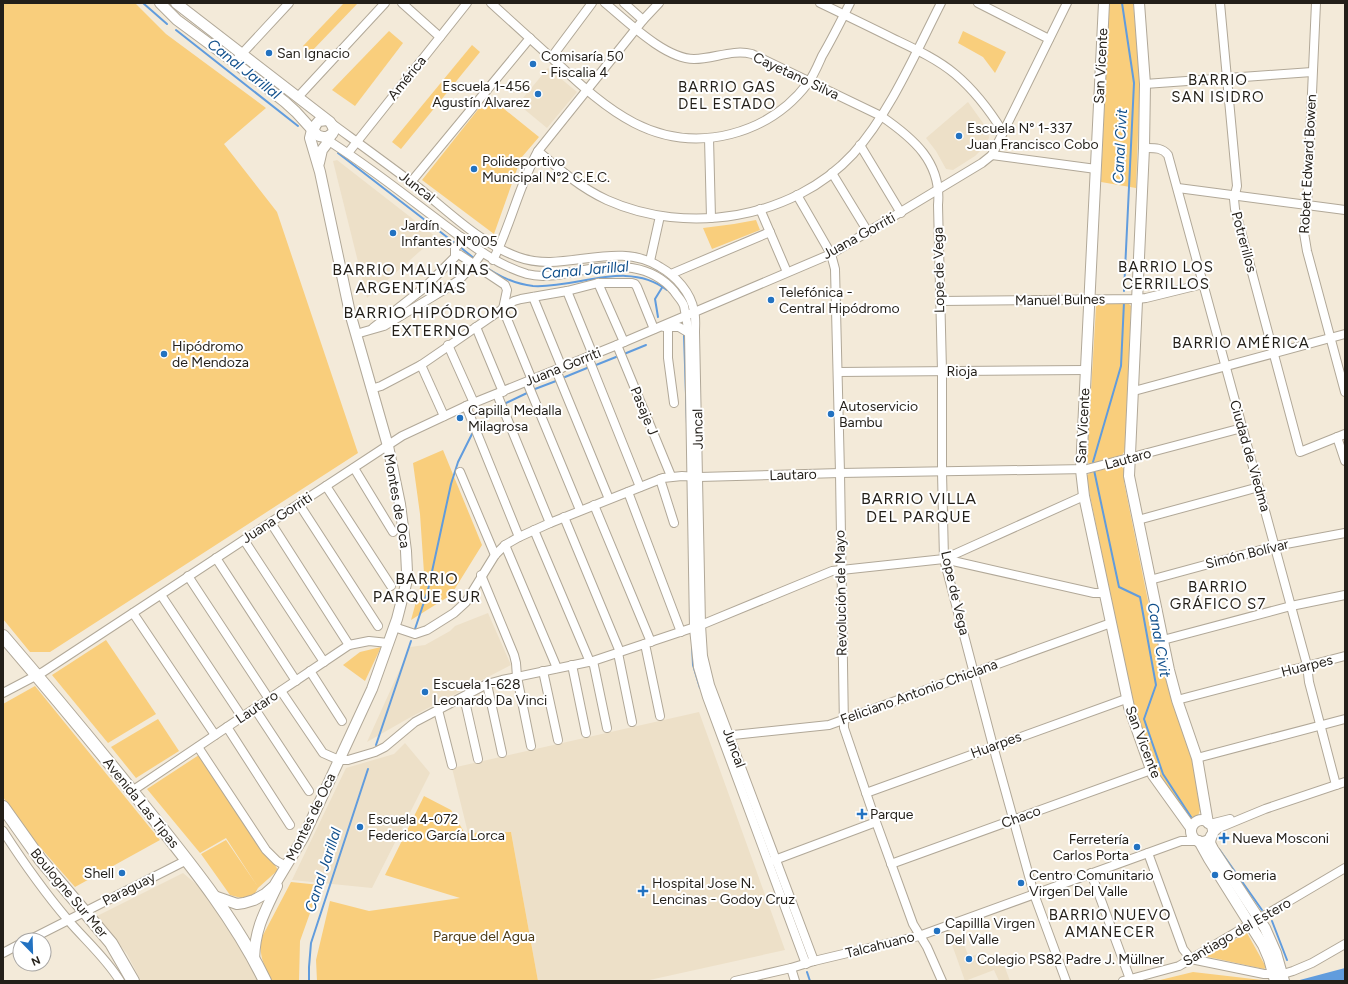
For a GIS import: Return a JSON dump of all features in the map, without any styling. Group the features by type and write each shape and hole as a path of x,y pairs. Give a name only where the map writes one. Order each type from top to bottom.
{"highway":[{"name":"Avenida Las Tipas","path":"3,636 132,791 187,860 214,896 254,959 265,981"},
{"name":"Boulogne Sur Mer","path":"3,807 40,859 110,943 133,981"}],"main road":[{"path":"160,3 177,20 234,62 321,134"},
{"path":"176,3 329,122 333,130 321,134"},
{"name":"San Vicente","path":"1104,3 1081,470 1084,496 1126,699 1151,770 1156,780 1191,829"},
{"path":"1139,3 1145,84 1144,148 1130,482 1177,700 1197,758 1209,823 1212,829 1210,843 1256,921 1266,952 1279,978"},
{"path":"321,134 319,121 329,122"},
{"name":"Montes de Oca","path":"214,896 237,904 254,900 265,894 274,886 303,838 372,689 404,597 408,572 401,511 388,446 350,313 318,167 310,138 321,134 324,145 318,167"},
{"path":"1209,823 1202,820 1198,821 1191,829 1192,836 1198,841 1209,859 1256,921"},
{"path":"1198,841 1206,841 1211,835"},
{"name":"Montes de Oca","path":"254,959 255,944 262,917 286,866"}],"street":[{"path":"234,62 289,3"},
{"path":"298,97 385,3"},
{"path":"402,3 440,37"},
{"name":"América","path":"348,153 467,3"},
{"path":"492,3 551,58 614,112 646,129 661,134 679,137 709,138 736,132 762,122 783,108 809,82 850,3"},
{"path":"551,58 592,3"},
{"name":"Cayetano Silva","path":"605,3 658,46 679,57 695,59 726,53 747,53 757,56 881,116 901,129 923,152 935,175 939,190"},
{"path":"624,3 643,20"},
{"path":"493,260 538,151 643,20 659,3"},
{"path":"820,3 917,50 955,74 985,105 1003,132"},
{"path":"978,3 1049,39"},
{"name":"Juana Gorriti","path":"3,693 37,676 402,436 444,416 620,344 831,254 982,163 992,155 1067,3"},
{"name":"Potrerillos","path":"1220,3 1237,186 1235,195 1235,209 1300,452 1341,435"},
{"name":"Robert Edward Bowen","path":"1316,3 1307,205 1304,233 1345,392"},
{"path":"538,151 577,183 598,195 625,206 660,216 711,218 736,215 760,209 797,195 816,184 832,173 860,145 881,116 903,78 939,4"},
{"path":"411,182 530,38"},
{"path":"1145,84 1312,72"},
{"name":"Juncal","path":"329,122 411,182 481,237 499,248 518,257 536,262 555,262 592,257 619,256 650,261 670,274 685,289 691,299 695,312 698,626 703,656 710,685 726,735 772,861 806,964"},
{"name":"Juncal","path":"321,134 493,260 516,270 542,276 587,269 616,267 631,268 646,271 659,277 669,286 683,305 689,333 696,477"},
{"path":"709,138 711,218"},
{"path":"860,145 901,213"},
{"name":"Ciudad de Viedma","path":"1144,148 1161,149 1166,151 1178,188 1307,665 1309,682 1336,785"},
{"path":"992,155 1096,169"},
{"path":"832,173 868,232"},
{"path":"1178,188 1345,210"},
{"name":"Lope de Vega","path":"939,190 938,205 944,559 1012,820 1034,894 1066,981"},
{"name":"Revolución de Mayo","path":"797,195 831,254 835,269 840,474 843,720 846,736 913,924 927,947 942,981"},
{"path":"760,209 787,272"},
{"path":"650,261 660,216"},
{"path":"670,274 770,232"},
{"path":"371,330 378,322 424,288 455,257 455,248 460,243 460,237"},
{"path":"356,334 384,326 447,288 459,280 482,253"},
{"path":"456,254 460,255 505,285 507,290 503,309 580,510"},
{"path":"372,389 381,386 421,365 514,301 598,283 635,284 656,328 678,327 689,333"},
{"name":"Pasaje J","path":"598,283 671,476"},
{"name":"Manuel Bulnes","path":"940,301 1137,299 1203,284"},
{"path":"567,290 590,356 640,487"},
{"path":"533,297 609,499"},
{"path":"476,327 550,523"},
{"path":"668,327 668,358 674,403"},
{"path":"1134,391 1345,334"},
{"path":"448,346 519,537"},
{"path":"421,365 444,416"},
{"name":"Rioja","path":"838,372 1086,370"},
{"name":"Lautaro","path":"394,627 415,634 427,630 454,613 466,602 481,575 495,555 505,545 519,537 580,510 671,476 696,477 1081,470 1242,428"},
{"path":"1341,435 1345,461"},
{"path":"354,468 393,532"},
{"path":"460,472 495,555"},
{"path":"660,479 674,523"},
{"path":"326,486 391,586"},
{"path":"1138,520 1259,487"},
{"path":"628,492 681,632"},
{"path":"281,691 323,753 339,760 348,760 375,752 415,722 487,684 592,661 648,643 698,626 832,571 944,559 1084,496"},
{"path":"299,504 378,626"},
{"path":"594,505 648,643 660,716"},
{"path":"564,517 619,652 632,722"},
{"path":"271,523 349,645"},
{"path":"534,530 592,661 607,728"},
{"name":"Simón Bolívar","path":"1150,580 1275,546 1345,533"},
{"path":"244,540 324,662"},
{"path":"505,545 556,668"},
{"path":"216,558 296,680"},
{"path":"944,559 1094,593 1104,593"},
{"path":"481,575 514,654 517,677 531,746"},
{"path":"188,576 269,699"},
{"path":"1163,640 1291,606 1345,594"},
{"path":"161,595 242,717"},
{"path":"133,613 215,735"},
{"name":"Feliciano Antonio Chiclana","path":"726,735 829,725 1111,623"},
{"name":"Lautaro","path":"132,791 349,645 369,641 388,643"},
{"name":"Huarpes","path":"1177,700 1345,656"},
{"path":"572,665 586,733"},
{"path":"310,671 342,722"},
{"path":"543,671 558,740"},
{"path":"487,684 502,753"},
{"path":"464,697 478,759"},
{"name":"Huarpes","path":"866,793 1126,699"},
{"path":"255,708 309,791"},
{"path":"438,710 452,764"},
{"path":"1197,758 1345,719"},
{"path":"227,727 290,824"},
{"path":"198,747 266,850 286,866"},
{"name":"Chaco","path":"891,864 1151,770"},
{"path":"1211,835 1219,828 1345,782"},
{"path":"1209,823 1265,810"},
{"path":"772,861 876,822"},
{"name":"Talcahuano","path":"1181,841 1191,829"},
{"name":"Boulogne Sur Mer","path":"3,831 18,855 68,920 104,958 120,981"},
{"name":"Talcahuano","path":"738,981 919,936 1181,841 1198,841"},
{"path":"1148,853 1184,949 1191,959 1279,978 1312,963 1345,944"},
{"name":"Paraguay","path":"45,932 187,860"},
{"name":"Juncal","path":"772,861 814,961"},
{"name":"Santiago del Estero","path":"1127,980 1175,968 1345,868"},
{"path":"1091,874 1127,980"},
{"path":"3,953 12,948"},
{"path":"791,968 795,981"}],"shaded area":[{"path":"548,68 577,92 547,128 518,104"},
{"name":"Escuela N° 1-337 Juan Francisco Cobo","path":"968,102 988,130 989,138 975,156 953,170 946,169 936,151 926,138"},
{"path":"337,160 436,237 367,298 333,161"},
{"name":"Escuela 1-628 Leonardo Da Vinci","path":"488,613 511,665 409,718 367,742 410,647 425,645 450,631 455,626"},
{"name":"Hospital Jose N. Lencinas - Godoy Cruz","path":"699,712 785,950 645,981 538,981 511,832 468,833 452,768"},
{"name":"Escuela 4-072 Federico García Lorca","path":"405,743 430,773 372,888 292,880 346,768 394,754"},
{"path":"183,873 202,889 250,963 258,981 141,981 127,954 97,916"},
{"name":"Colegio PS82 Padre J. Müllner","path":"960,935 969,957 978,954 982,963 1001,957 1010,981 999,981 994,970 965,981 950,939"}],"green space":[{"name":"Hipódromo de Mendoza","path":"3,3 135,3 166,34 266,108 224,144 277,212 358,453 50,652 30,652 3,619"},
{"path":"344,3 358,3 310,53 303,46"},
{"path":"1109,3 1133,3 1140,77 1136,188 1101,182"},
{"path":"389,31 403,43 355,106 332,90"},
{"path":"963,31 1006,52 995,73 983,57 958,43"},
{"path":"472,45 480,52 401,149 392,142"},
{"name":"Polideportivo Municipal N°2 C.E.C.","path":"493,100 539,137 521,158 494,234 422,180 480,107 485,110"},
{"path":"756,220 760,230 712,249 703,228 734,224"},
{"path":"1128,303 1131,306 1125,447 1122,455 1090,464 1088,463 1087,459 1096,307 1100,304"},
{"path":"443,450 482,545 451,595 411,620 424,573 420,514 413,463"},
{"path":"1120,465 1124,469 1124,482 1148,601 1169,690 1192,756 1200,810 1198,816 1193,818 1189,817 1157,773 1131,697 1086,476 1090,473"},
{"path":"106,640 156,714 108,743 52,675"},
{"path":"381,647 365,681 343,665 360,652"},
{"path":"35,686 160,840 75,887 32,838 3,797 3,704"},
{"path":"158,719 179,751 136,778 111,747"},
{"path":"202,753 278,870 258,888 254,895 241,898 230,895 201,854 226,840 258,887 226,838 200,853 147,789"},
{"name":"Parque del Agua","path":"424,796 451,810 467,837 468,833 511,832 538,981 317,981 316,960 330,901 369,911 460,898 385,875"},
{"path":"291,882 320,885 300,941 299,981 272,981 261,955 262,937"},
{"path":"1247,933 1266,967 1264,969 1204,956"},
{"path":"1193,972 1262,980 1262,981 1156,981"}],"water":[{"path":"1345,968 1345,981 1296,981"}],"waterway":[{"name":"Canal Jarillal","path":"143,3 167,24"},
{"name":"Canal Civit","path":"1122,3 1134,83 1124,291"},
{"name":"Canal Jarillal","path":"176,30 298,126"},
{"name":"Canal Jarillal","path":"338,153 456,244"},
{"path":"460,247 475,259"},
{"name":"Canal Jarillal","path":"480,263 505,278 526,285 550,286 619,276 635,277 652,281 667,290"},
{"name":"Canal Jarillal","path":"658,317 655,299 663,286"},
{"name":"Canal Civit","path":"1093,462 1121,366 1124,302"},
{"path":"684,335 687,424"},
{"path":"624,354 646,345"},
{"path":"596,365 616,357"},
{"path":"565,377 587,368"},
{"path":"535,389 556,381"},
{"path":"504,404 527,393"},
{"path":"478,426 497,409"},
{"path":"415,629 428,590 451,484 458,462 472,434"},
{"name":"Canal Civit","path":"1094,470 1119,587 1140,597 1156,685 1144,719 1163,774 1191,817"},
{"name":"Canal Jarillal","path":"376,745 411,641"},
{"path":"692,643 693,665 700,688"},
{"name":"Canal Jarillal","path":"309,981 311,943 368,769"},
{"name":"Canal Civit","path":"1219,849 1262,910"},
{"name":"Canal Civit","path":"1272,921 1287,960"},
{"path":"807,972 810,981"}],"place":[{"name":"San Ignacio","path":"269,53"},
{"name":"Comisaría 50 - Fiscalia 4","path":"533,64"},
{"name":"Escuela 1-456 Agustín Alvarez","path":"538,94"},
{"name":"Escuela N° 1-337 Juan Francisco Cobo","path":"959,136"},
{"name":"Polideportivo Municipal N°2 C.E.C.","path":"474,169"},
{"name":"Jardín Infantes N°005","path":"393,233"},
{"name":"Telefónica - Central Hipódromo","path":"771,300"},
{"name":"Hipódromo de Mendoza","path":"164,354"},
{"name":"Autoservicio Bambu","path":"831,414"},
{"name":"Capilla Medalla Milagrosa","path":"460,418"},
{"name":"Escuela 1-628 Leonardo Da Vinci","path":"425,692"},
{"name":"Parque","path":"862,814"},
{"name":"Escuela 4-072 Federico García Lorca","path":"360,827"},
{"name":"Nueva Mosconi","path":"1224,838"},
{"name":"Ferretería Carlos Porta","path":"1137,847"},
{"name":"Shell","path":"122,873"},
{"name":"Gomeria","path":"1215,875"},
{"name":"Centro Comunitario Virgen Del Valle","path":"1021,883"},
{"name":"Hospital Jose N. Lencinas - Godoy Cruz","path":"643,891"},
{"name":"Capillla Virgen Del Valle","path":"937,931"},
{"name":"Colegio PS82 Padre J. Müllner","path":"969,959"}],"district":[{"name":"BARRIO SAN ISIDRO","path":"1218,88"},
{"name":"BARRIO GAS DEL ESTADO","path":"727,96"},
{"name":"BARRIO LOS CERRILLOS","path":"1166,276"},
{"name":"BARRIO MALVINAS ARGENTINAS","path":"411,278"},
{"name":"BARRIO HIPÓDROMO EXTERNO","path":"431,321"},
{"name":"BARRIO AMÉRICA","path":"1241,343"},
{"name":"BARRIO VILLA DEL PARQUE","path":"919,507"},
{"name":"BARRIO PARQUE SUR","path":"427,587"},
{"name":"BARRIO GRÁFICO S7","path":"1218,596"},
{"name":"BARRIO NUEVO AMANECER","path":"1110,924"}]}
